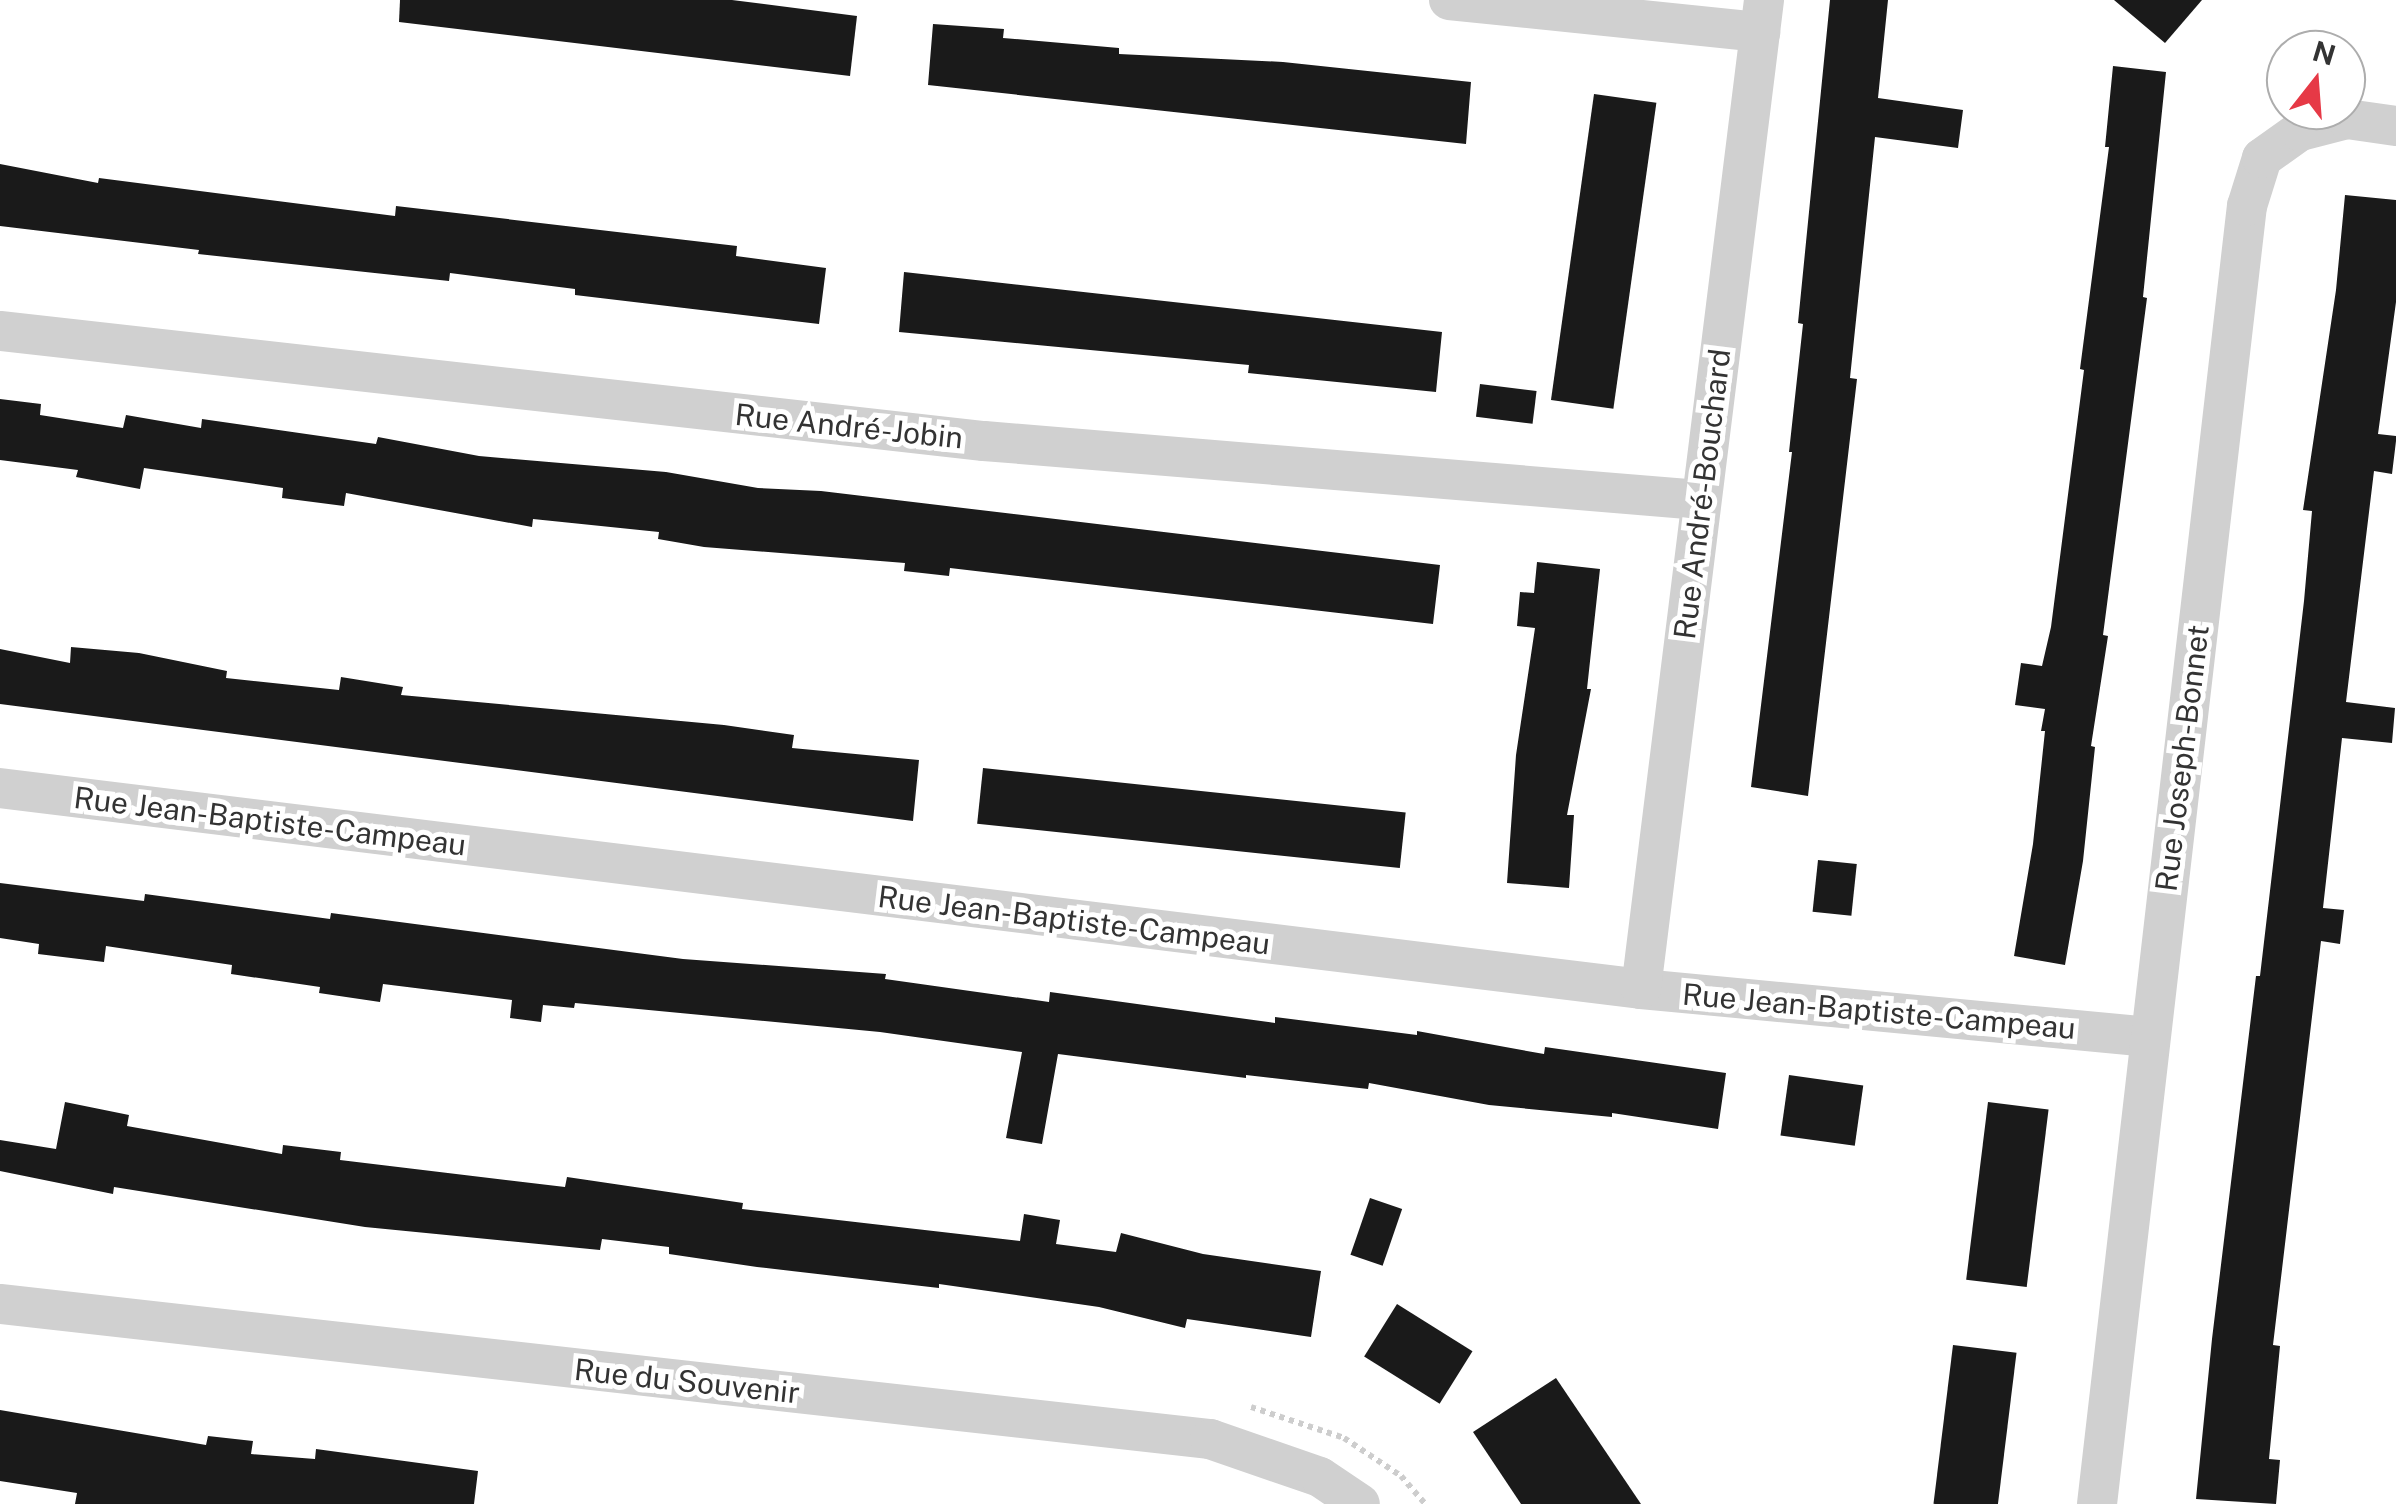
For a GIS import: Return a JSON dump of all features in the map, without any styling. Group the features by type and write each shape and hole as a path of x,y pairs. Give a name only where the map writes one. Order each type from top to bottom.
{"street":[{"path":"1449,0 1762,16"},
{"name":"Rue André-Bouchard","path":"1642,989 1762,16"},
{"name":"Rue Joseph-Bonnet","path":"2097,1504 2247,206 2262,158 2300,131 2347,119 2396,126"},
{"name":"Rue André-Jobin","path":"0,331 984,440 1700,500"},
{"name":"Rue Jean-Baptiste-Campeau","path":"0,788 1642,989 2150,1037"},
{"name":"Rue du Souvenir","path":"0,1304 1210,1439 1320,1477 1360,1504"}],"building":[{"path":"400,0 732,0 857,16 850,76 399,22"},
{"path":"1830,0 1888,0 1878,98 1963,110 1958,148 1875,137 1850,378 1857,379 1808,796 1751,787 1792,452 1803,324 1798,323"},
{"path":"2114,0 2202,0 2165,43"},
{"path":"933,24 1004,29 1003,38 1119,48 1119,54 1283,62 1471,82 1466,144 928,85"},
{"path":"2113,66 2166,72 2143,297 2147,298 2103,635 2108,636 2091,746 2095,747 2083,861 2065,965 2014,956 2033,844 2045,731 2041,731 2045,709 2015,705 2021,663 2042,666 2051,627 2109,147 2105,147"},
{"path":"1594,94 1656,103 1613,409 1551,400"},
{"path":"0,164 98,183 99,178 395,216 396,206 737,246 736,256 826,268 819,324 575,295 575,289 450,273 449,281 198,254 199,250 0,226"},
{"path":"2345,195 2396,200 2396,302 2378,434 2396,436 2396,441 2392,474 2374,471 2346,702 2395,708 2392,743 2342,738 2323,908 2344,910 2340,944 2321,941 2273,1345 2280,1346 2269,1459 2280,1460 2276,1504 2196,1499 2212,1339 2304,601 2312,511 2303,510 2336,290"},
{"path":"904,272 1442,332 1436,392 1248,373 1249,365 899,332"},
{"path":"1480,384 1537,391 1533,424 1476,417"},
{"path":"0,399 41,404 40,415 123,428 126,415 201,428 202,419 376,444 378,437 479,456 666,472 758,488 821,491 1440,565 1433,624 950,568 949,576 904,571 905,563 704,547 658,539 659,532 533,519 532,527 346,493 344,506 282,498 283,488 144,468 140,489 76,477 78,470 0,460"},
{"path":"1537,562 1600,569 1587,689 1591,689 1567,815 1574,815 1569,888 1507,883 1516,755 1535,628 1517,626 1520,592 1534,593"},
{"path":"71,647 139,653 227,671 226,678 339,690 341,677 403,687 401,695 724,725 794,735 792,748 919,760 913,821 0,704 0,649 70,663"},
{"path":"983,768 1406,812 1400,868 977,824"},
{"path":"1818,860 1857,864 1851,916 1813,912"},
{"path":"0,883 144,901 145,894 330,919 331,913 683,959 886,974 885,979 1049,1002 1050,992 1275,1023 1275,1017 1417,1035 1417,1031 1544,1054 1545,1047 1726,1073 1718,1129 1612,1113 1612,1117 1489,1105 1369,1083 1368,1089 1246,1078 1058,1054 1042,1144 1006,1138 1022,1052 880,1032 575,1003 574,1008 543,1005 541,1022 510,1018 512,1000 383,984 380,1002 319,993 320,987 231,974 232,965 106,946 104,962 38,954 39,944 0,938"},
{"path":"1789,1075 1863,1085 1855,1146 1781,1135"},
{"path":"65,1102 129,1115 127,1126 282,1154 283,1145 341,1152 340,1160 565,1187 567,1177 743,1203 742,1209 1020,1241 1024,1214 1060,1220 1056,1244 1116,1252 1121,1233 1203,1254 1321,1271 1311,1337 1187,1319 1185,1328 1099,1307 939,1284 939,1288 757,1267 669,1254 669,1247 602,1239 600,1250 365,1227 114,1187 113,1194 0,1171 0,1140 56,1149"},
{"path":"1988,1102 2049,1109 2027,1287 1966,1280"},
{"path":"1370,1198 1402,1209 1383,1266 1350,1255"},
{"path":"1397,1304 1472,1351 1440,1404 1364,1357"},
{"path":"1953,1345 2017,1353 1998,1504 1934,1504"},
{"path":"1556,1378 1641,1504 1521,1504 1473,1432"},
{"path":"0,1410 206,1445 208,1436 253,1441 251,1454 315,1459 316,1449 478,1471 474,1504 75,1504 77,1493 0,1481"}]}
